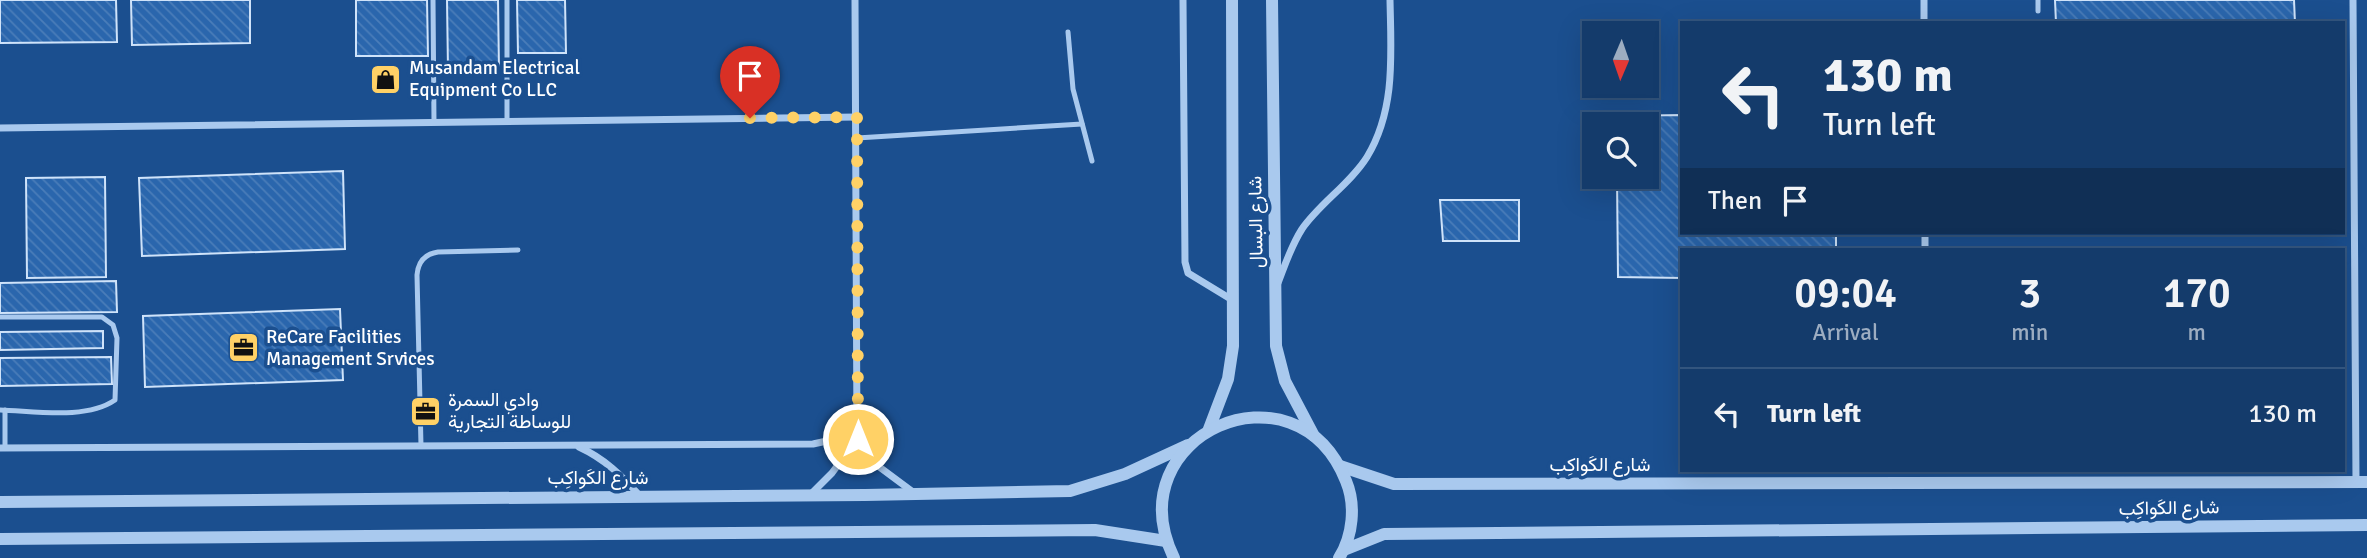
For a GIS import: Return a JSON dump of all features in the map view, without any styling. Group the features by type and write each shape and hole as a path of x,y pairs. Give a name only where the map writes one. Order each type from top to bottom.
{"street":[{"path":"855,0 858,439 874,463 917,494"},
{"path":"1183,0 1185,262 1188,273 1234,301"},
{"name":"شارع البسال","path":"1209,429 1228,379 1233,346 1232,0"},
{"name":"شارع البسال","path":"1272,0 1276,346 1285,382 1314,436"},
{"path":"1276,290 1291,250 1303,228 1366,158 1382,124 1391,80 1390,0"},
{"path":"1924,0 1924,21"},
{"path":"2353,0 2356,421 2361,482"},
{"path":"0,128 857,117"},
{"path":"1174,558 1166,541 1161,515 1164,490 1173,466 1188,445 1209,429 1230,420 1251,416 1284,421 1314,436 1329,450 1340,466 1349,486 1352,508 1350,529 1341,554"},
{"path":"2356,421 2367,420"},
{"path":"2,448 813,444 836,439 858,426"},
{"path":"809,496 832,473 858,439"},
{"path":"573,445 595,454 613,467 640,496"},
{"name":"شارع الكَواكِب","path":"0,502 809,496 1070,491 1125,474 1188,445"},
{"name":"شارع الكَواكِب","path":"1340,466 1394,485 1927,477 2361,482"},
{"name":"شارع الكَواكِب","path":"1341,554 1384,534 2367,525"},
{"path":"0,539 1095,530 1166,541"}],"lane":[{"path":"433,0 434,122"},
{"path":"507,0 507,121"},
{"path":"2038,0 2038,11"},
{"path":"1068,32 1071,78 1092,161"},
{"path":"857,138 1082,124"},
{"path":"421,446 417,275 420,262 431,253 438,252 518,250"},
{"path":"0,317 102,317 113,325 117,338 115,400 103,408 82,412 3,410 2,448"}],"building":[{"path":"0,0 116,0 117,42 0,43"},
{"path":"131,0 250,0 250,43 132,45"},
{"path":"356,0 427,0 428,56 356,56"},
{"path":"447,0 498,0 499,70 448,70"},
{"path":"517,0 565,0 566,53 518,53"},
{"path":"2055,0 2294,0 2295,21 2056,21"},
{"path":"1659,115 1680,115 1680,235 1836,235 1836,248 1680,248 1680,278 1618,277 1617,189 1659,189"},
{"path":"343,171 345,249 142,256 139,178"},
{"path":"105,177 106,277 27,278 26,178"},
{"path":"1440,200 1519,200 1519,241 1443,241"},
{"path":"116,281 117,312 0,313 0,283"},
{"name":"ReCare Facilities Management Srvices","path":"340,309 343,380 145,387 143,316"},
{"path":"103,331 103,348 0,350 0,332"},
{"path":"111,357 112,384 0,386 0,358"}],"place":[{"name":"Musandam Electrical Equipment Co LLC","path":"386,79"},
{"name":"ReCare Facilities Management Srvices","path":"243,348"},
{"name":"وادي السمرة للوساطة التجارية","path":"425,411"}],"route":[{"path":"750,118 857,117 858,439"}]}
